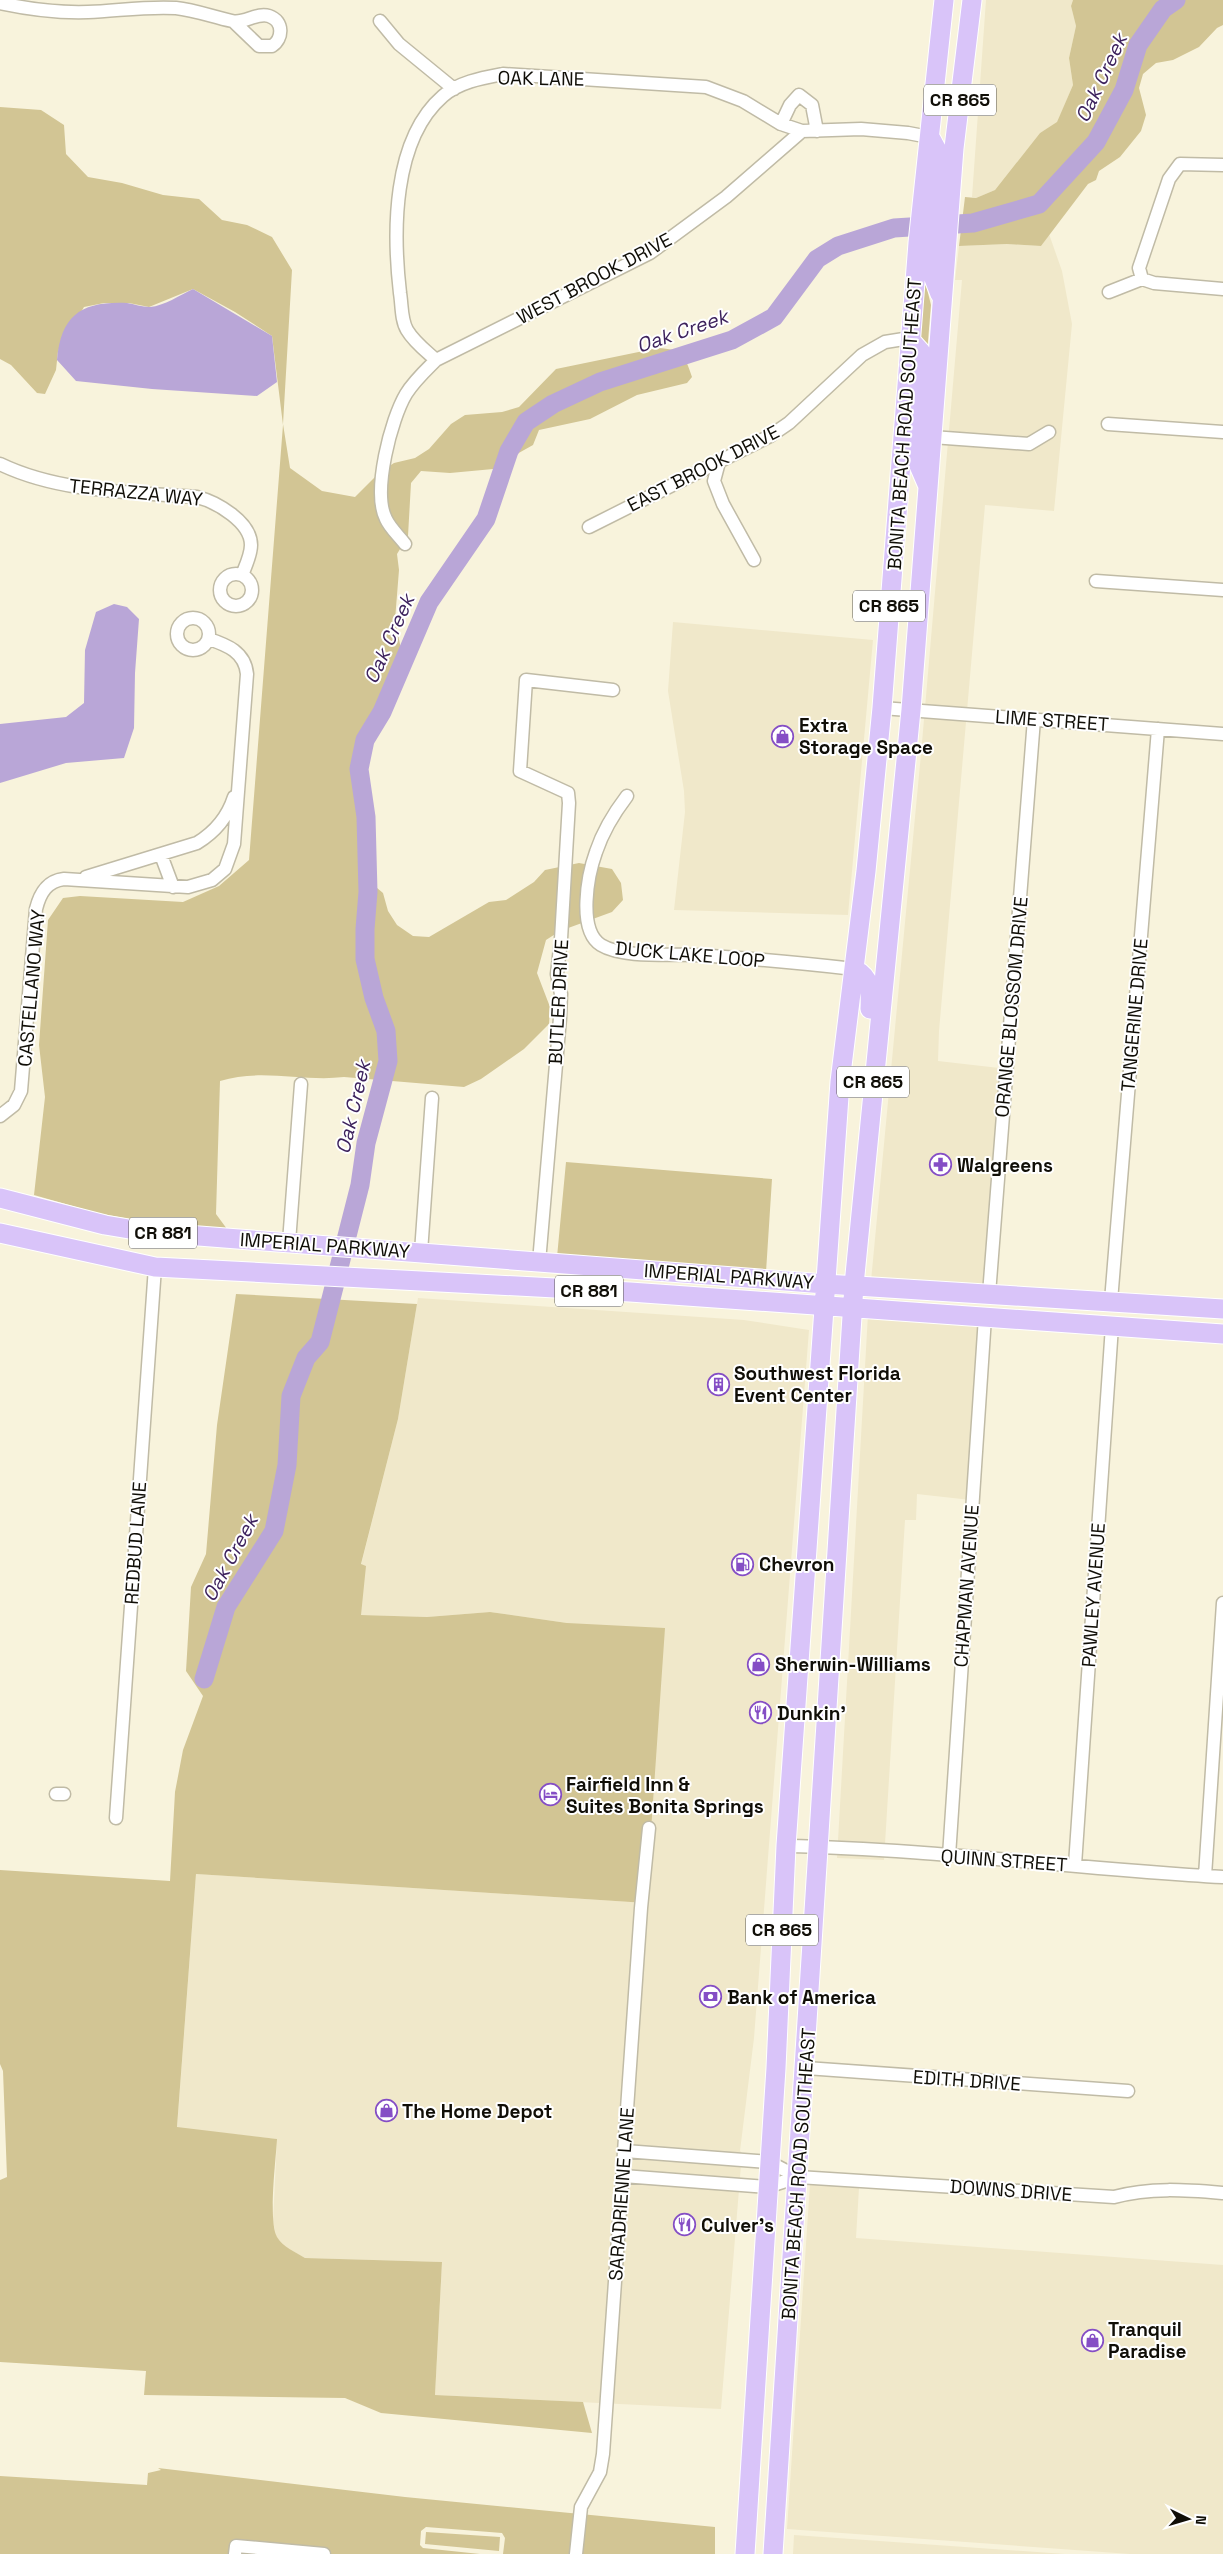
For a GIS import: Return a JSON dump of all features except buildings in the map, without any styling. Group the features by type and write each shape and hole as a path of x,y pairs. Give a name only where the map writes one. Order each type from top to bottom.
{"main road":[{"name":"CR 865","path":"929,136 944,0"},
{"name":"BONITA BEACH ROAD SOUTHEAST","path":"745,2554 776,2068 786,1846 840,1082 866,871 882,708 910,338 932,244 937,198 972,0"},
{"path":"929,136 939,154 937,198"},
{"name":"BONITA BEACH ROAD SOUTHEAST","path":"773,2554 806,2068 854,1285 911,710 943,301 932,244 937,198"},
{"path":"910,338 921,352 914,454 928,487"},
{"path":"854,969 863,973 869,982 871,994 864,1078 871,1105"},
{"name":"IMPERIAL PARKWAY","path":"0,1198 105,1225 147,1232 825,1284 1223,1309"},
{"name":"IMPERIAL PARKWAY","path":"0,1233 154,1267 824,1306 1223,1334"},
{"path":"421,1252 427,1282"},
{"path":"494,1286 529,1277 536,1272 539,1262"}],"street":[{"path":"0,3 48,10 88,12 131,8 175,8 234,22"},
{"path":"380,21 400,44 454,89"},
{"name":"OAK LANE","path":"436,360 412,338 406,329 396,266 396,244 402,179 412,139 433,106 454,89 474,80 503,74 693,85 728,95 780,124 802,131"},
{"path":"780,124 790,105 799,95 812,105 817,131"},
{"path":"802,131 861,129 929,136"},
{"name":"WEST BROOK DRIVE","path":"405,544 386,519 382,492 383,462 398,411 416,379 436,360 650,253 726,197 802,131"},
{"path":"1142,279 1139,268 1169,179 1174,171 1180,164 1223,165"},
{"path":"1109,292 1142,279 1154,284 1223,289"},
{"name":"EAST BROOK DRIVE","path":"589,528 765,439 789,423 862,355 885,342 910,338"},
{"path":"1108,424 1223,432"},
{"path":"932,437 1029,444 1049,432"},
{"path":"719,462 714,481 723,504 754,560"},
{"name":"TERRAZZA WAY","path":"0,464 58,483 90,488 197,497 213,501 242,525 251,542 250,553 242,575"},
{"path":"1096,581 1223,590"},
{"name":"CASTELLANO WAY","path":"0,1116 14,1105 22,1083 38,901 41,894 51,883 58,880 78,879 173,887 206,883 225,869 234,844 246,666 234,650 209,639"},
{"name":"BUTLER DRIVE","path":"539,1262 560,1018 561,994 556,974 561,939 568,793 520,771 526,680 613,690"},
{"name":"LIME STREET","path":"882,708 1223,734"},
{"name":"ORANGE BLOSSOM DRIVE","path":"988,1294 1034,719"},
{"name":"TANGERINE DRIVE","path":"1111,1301 1158,728"},
{"name":"CASTELLANO WAY","path":"78,879 189,847 210,834 228,811 238,784"},
{"name":"DUCK LAKE LOOP","path":"627,796 614,813 604,832 589,874 586,914 596,941 603,946 632,953 756,960 854,969"},
{"path":"161,855 173,887"},
{"path":"289,1242 301,1084"},
{"path":"421,1252 432,1098"},
{"name":"REDBUD LANE","path":"116,1818 154,1267"},
{"name":"CHAPMAN AVENUE","path":"949,1856 985,1317"},
{"name":"PAWLEY AVENUE","path":"1076,1865 1112,1326"},
{"path":"1205,1876 1223,1604"},
{"name":"SARADRIENNE LANE","path":"576,2554 582,2507 600,2472 603,2454 641,1908 649,1828"},
{"name":"QUINN STREET","path":"786,1846 1076,1865 1223,1877"},
{"name":"EDITH DRIVE","path":"806,2068 1128,2091"},
{"path":"625,2151 769,2162 798,2178"},
{"path":"623,2176 767,2187 798,2178"},
{"name":"DOWNS DRIVE","path":"798,2178 1114,2197 1133,2192 1181,2189 1223,2193"},
{"path":"236,2554 236,2546 324,2554"}],"shaded area":[{"path":"986,0 1073,0 1071,6 1076,26 1069,58 1073,85 1057,123 1040,133 995,190 976,198 972,197"},
{"path":"1073,0 1223,0 1223,25 1217,28 1199,47 1173,60 1156,63 1143,74 1139,88 1146,115 1141,131 1120,157 1099,171 1096,180 1088,184 1041,246 1007,244 959,246 965,197 976,198 995,190 1040,133 1057,122 1073,85 1069,58 1076,26 1071,6"},
{"path":"0,107 41,110 64,125 66,154 88,177 122,183 163,195 199,199 222,220 247,225 272,237 292,270 283,424 290,468 322,491 355,497 380,472 394,463 415,458 429,449 451,424 465,415 502,412 519,407 556,369 658,348 672,350 681,355 687,363 692,377 687,383 637,395 590,419 539,430 533,445 508,459 504,468 450,473 421,471 411,483 408,536 397,554 399,570 395,620 402,654 401,671 396,687 368,748 364,792 365,865 370,882 383,893 388,911 397,925 413,936 429,937 489,902 506,900 534,882 545,870 579,863 612,869 621,883 623,900 612,912 560,931 546,940 537,973 550,1007 549,1024 524,1049 481,1079 464,1087 344,1077 313,1078 266,1075 235,1077 220,1081 216,1214 227,1229 168,1226 97,1213 34,1195 45,1097 39,1045 48,920 63,898 80,896 183,902 219,886 249,860 283,425 272,336 235,312 193,289 149,307 129,303 104,303 84,307 58,351 56,370 45,394 37,393 11,365 0,359"},
{"path":"1049,234 1062,271 1072,324 1054,511 985,505 939,1031 938,1061 1008,1069 989,1289 871,1281 921,754 962,280 955,280 959,246 1007,244 1041,246"},
{"path":"923,284 926,285 931,305 927,353 919,340"},
{"path":"193,289 272,336 277,382 257,396 152,389 76,381 57,360 63,331 69,321 87,308 112,303 127,303 150,307 166,302"},
{"path":"114,604 127,607 139,619 135,673 134,728 124,758 66,763 0,783 0,724 66,717 84,703 85,650 96,612"},
{"path":"673,622 873,640 848,915 674,910 685,812 684,791 668,691"},
{"path":"566,1162 772,1179 766,1272 557,1257"},
{"path":"236,1294 417,1304 398,1419 361,1564 366,1566 361,1615 427,1617 490,1612 567,1623 665,1628 646,1903 196,1874 177,2127 277,2139 273,2204 274,2229 282,2244 305,2258 442,2262 435,2395 583,2402 592,2433 381,2413 345,2398 144,2395 146,2371 0,2362 0,2180 7,2177 3,2071 0,2064 0,1870 170,1881 175,1792 183,1750 203,1696 186,1671 191,1587 206,1554 217,1425"},
{"path":"418,1298 744,1320 809,1330 754,2038 740,2151 742,2153 721,2409 435,2395 442,2262 305,2258 285,2247 276,2236 273,2221 277,2139 177,2128 196,1874 646,1903 567,1623 490,1612 427,1617 361,1615 361,1565 398,1419"},
{"path":"868,1314 987,1322 971,1500 917,1494 916,1520 905,1520 884,1860 837,1858"},
{"path":"810,2184 859,2188 856,2238 1223,2265 1223,2554 1130,2554 787,2529"},
{"path":"158,2468 405,2497 715,2527 715,2554 503,2554 505,2538 502,2533 426,2527 421,2531 420,2545 423,2548 480,2554 0,2554 0,2476 147,2485 148,2473 161,2470"},
{"path":"426,2532 500,2537 499,2551 425,2544"},
{"path":"794,2535 1065,2554 793,2554"}],"waterway":[{"name":"Oak Creek","path":"204,1679 226,1607 274,1531 287,1465 291,1396 306,1358 320,1342 360,1185 366,1143 388,1061 386,1031 374,998 365,959 368,892 366,817 359,769 365,740 382,712 429,602 486,519 509,451 526,422 553,404 600,382 732,340 774,317 817,259 838,246 894,228 973,223 1039,204 1096,142 1124,90 1138,45 1163,9 1176,0"}],"place":[{"name":"Extra Storage Space","path":"783,736"},
{"name":"Walgreens","path":"941,1165"},
{"name":"Southwest Florida Event Center","path":"718,1384"},
{"name":"Chevron","path":"743,1564"},
{"name":"Sherwin-Williams","path":"759,1664"},
{"name":"Dunkin'","path":"761,1713"},
{"name":"Fairfield Inn & Suites Bonita Springs","path":"550,1795"},
{"name":"Bank of America","path":"711,1997"},
{"name":"The Home Depot","path":"386,2111"},
{"name":"Culver's","path":"685,2225"},
{"name":"Tranquil Paradise","path":"1092,2340"}]}
